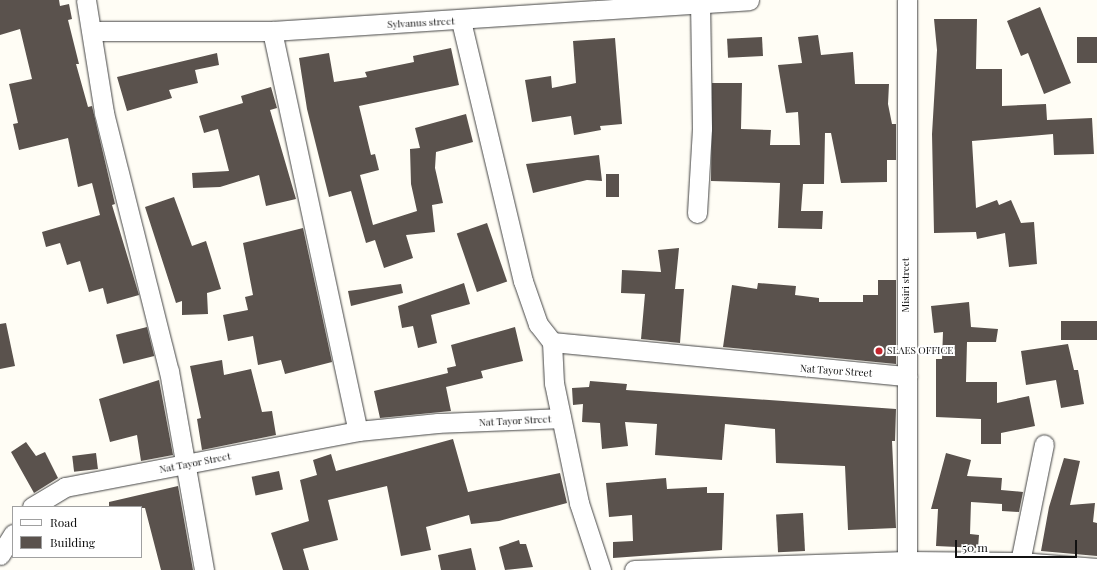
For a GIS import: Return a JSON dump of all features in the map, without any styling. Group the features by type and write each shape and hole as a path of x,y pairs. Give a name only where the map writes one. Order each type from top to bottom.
{"street":[{"path":"86,0 93,31 104,113 156,314 188,464 204,570"},
{"name":"Sylvanus street","path":"93,31 272,31 461,21 700,2 749,0"},
{"name":"Misiri street","path":"907,0 907,565"},
{"path":"697,213 702,128 700,2"},
{"path":"461,21 523,281 538,324 552,342"},
{"path":"272,31 358,431"},
{"name":"Nat Tayor Street","path":"34,506 65,487 358,431 438,423 561,418 554,384 552,342 906,376"},
{"path":"561,418 579,504 601,570"},
{"path":"1020,562 1044,444"},
{"path":"0,555 12,536"},
{"path":"634,570 1020,562 1097,568"}],"building":[{"path":"0,0 59,0 60,6 69,4 72,19 68,20 79,64 76,64 88,107 92,106 115,204 112,205 139,295 107,304 103,288 89,292 80,261 67,265 60,243 46,247 42,232 100,215 92,183 78,187 68,138 19,150 13,124 18,123 9,84 32,79 20,29 0,35"},
{"path":"1040,7 1071,83 1044,94 1028,53 1021,56 1007,21"},
{"path":"934,19 977,19 976,69 1002,69 1002,106 1046,104 1047,120 1092,118 1094,154 1054,155 1053,134 972,141 976,208 997,200 999,205 1011,200 1021,223 1034,222 1037,264 1009,267 1005,233 977,239 976,232 934,233 932,134 937,50"},
{"path":"818,35 821,55 853,52 855,84 889,84 888,104 892,124 896,124 896,160 887,160 887,182 841,183 831,133 825,133 824,184 803,184 801,211 823,211 822,229 778,228 780,183 711,181 712,83 742,83 741,129 771,130 770,145 800,145 798,112 786,113 778,65 802,63 798,37"},
{"path":"762,37 763,56 728,58 727,39"},
{"path":"1077,37 1097,37 1097,63 1077,63"},
{"path":"615,38 622,124 600,126 601,130 574,135 571,116 532,122 525,80 551,76 552,88 576,83 573,41"},
{"path":"451,48 459,85 359,106 371,155 375,154 379,170 360,175 373,225 417,211 411,184 410,149 420,148 415,128 466,114 473,142 436,152 435,168 443,203 432,205 435,232 406,235 413,258 384,268 375,240 366,243 351,191 329,197 307,109 299,58 329,53 334,82 367,77 365,72 414,62 413,56"},
{"path":"217,53 219,65 195,70 198,83 169,90 172,98 127,111 117,77"},
{"path":"271,87 277,108 270,110 296,199 266,206 259,175 220,187 193,188 192,173 229,171 218,129 204,133 199,116 243,103 241,96"},
{"path":"599,155 602,181 587,180 533,193 526,164"},
{"path":"606,174 619,174 619,197 606,197"},
{"path":"174,197 192,246 206,241 221,289 207,293 208,314 182,315 182,301 176,303 145,207"},
{"path":"487,223 507,282 477,292 457,233"},
{"path":"303,228 332,362 285,374 281,360 258,365 253,336 228,341 223,315 248,310 245,297 253,295 243,243"},
{"path":"679,248 675,289 684,289 680,343 641,339 645,294 621,293 622,270 661,272 658,250"},
{"path":"878,280 896,280 896,364 723,347 732,285 757,289 758,283 796,286 795,295 819,298 819,302 863,302 863,295 878,295"},
{"path":"464,283 470,304 431,315 437,343 418,348 413,326 402,328 398,306"},
{"path":"401,284 403,293 351,306 348,291"},
{"path":"969,302 971,327 998,329 996,342 967,342 966,382 997,382 997,403 1029,396 1035,426 1001,433 1001,444 981,444 981,419 936,417 936,359 942,359 943,332 934,333 931,306"},
{"path":"1061,321 1097,321 1097,340 1061,340"},
{"path":"6,323 15,366 0,369 0,324"},
{"path":"147,327 154,356 123,364 116,335"},
{"path":"515,327 523,361 481,371 483,378 446,387 451,411 380,418 374,391 448,373 447,368 456,366 451,345"},
{"path":"1068,344 1074,370 1078,370 1084,404 1061,408 1056,380 1026,385 1021,351"},
{"path":"222,360 224,375 251,369 262,412 272,411 276,435 202,450 197,419 201,418 190,366"},
{"path":"159,380 173,455 141,461 137,435 110,442 99,399"},
{"path":"590,381 627,384 626,390 896,409 895,441 892,441 896,528 848,530 845,466 776,463 775,429 725,424 722,460 655,455 657,424 625,422 628,446 602,449 600,423 582,422 583,404 573,405 572,388 589,387"},
{"path":"453,439 468,492 560,473 567,503 499,521 471,524 469,515 426,527 431,550 401,556 387,486 328,500 338,540 303,549 309,570 283,570 271,533 309,521 300,480 317,475 313,460 331,454 336,471"},
{"path":"26,442 36,456 45,452 58,478 34,493 11,452"},
{"path":"96,453 98,469 74,472 72,456"},
{"path":"946,453 971,460 967,476 1002,478 1001,490 1023,492 1019,512 1002,511 1002,504 971,502 970,534 979,535 978,548 936,546 938,509 931,509"},
{"path":"1064,458 1080,461 1070,505 1095,503 1093,522 1097,523 1097,556 1041,551 1049,507"},
{"path":"279,471 283,490 256,495 252,477"},
{"path":"666,478 667,489 707,487 707,493 724,493 722,550 613,558 613,542 633,541 632,515 609,517 606,483"},
{"path":"178,486 193,570 161,570 145,508 142,508 142,506 109,506 109,502"},
{"path":"803,513 805,551 778,552 776,514"},
{"path":"519,540 520,544 526,544 533,567 505,570 499,547"},
{"path":"471,548 476,570 441,570 438,555"}],"place":[{"name":"SLAES OFFICE","path":"879,351"}]}
